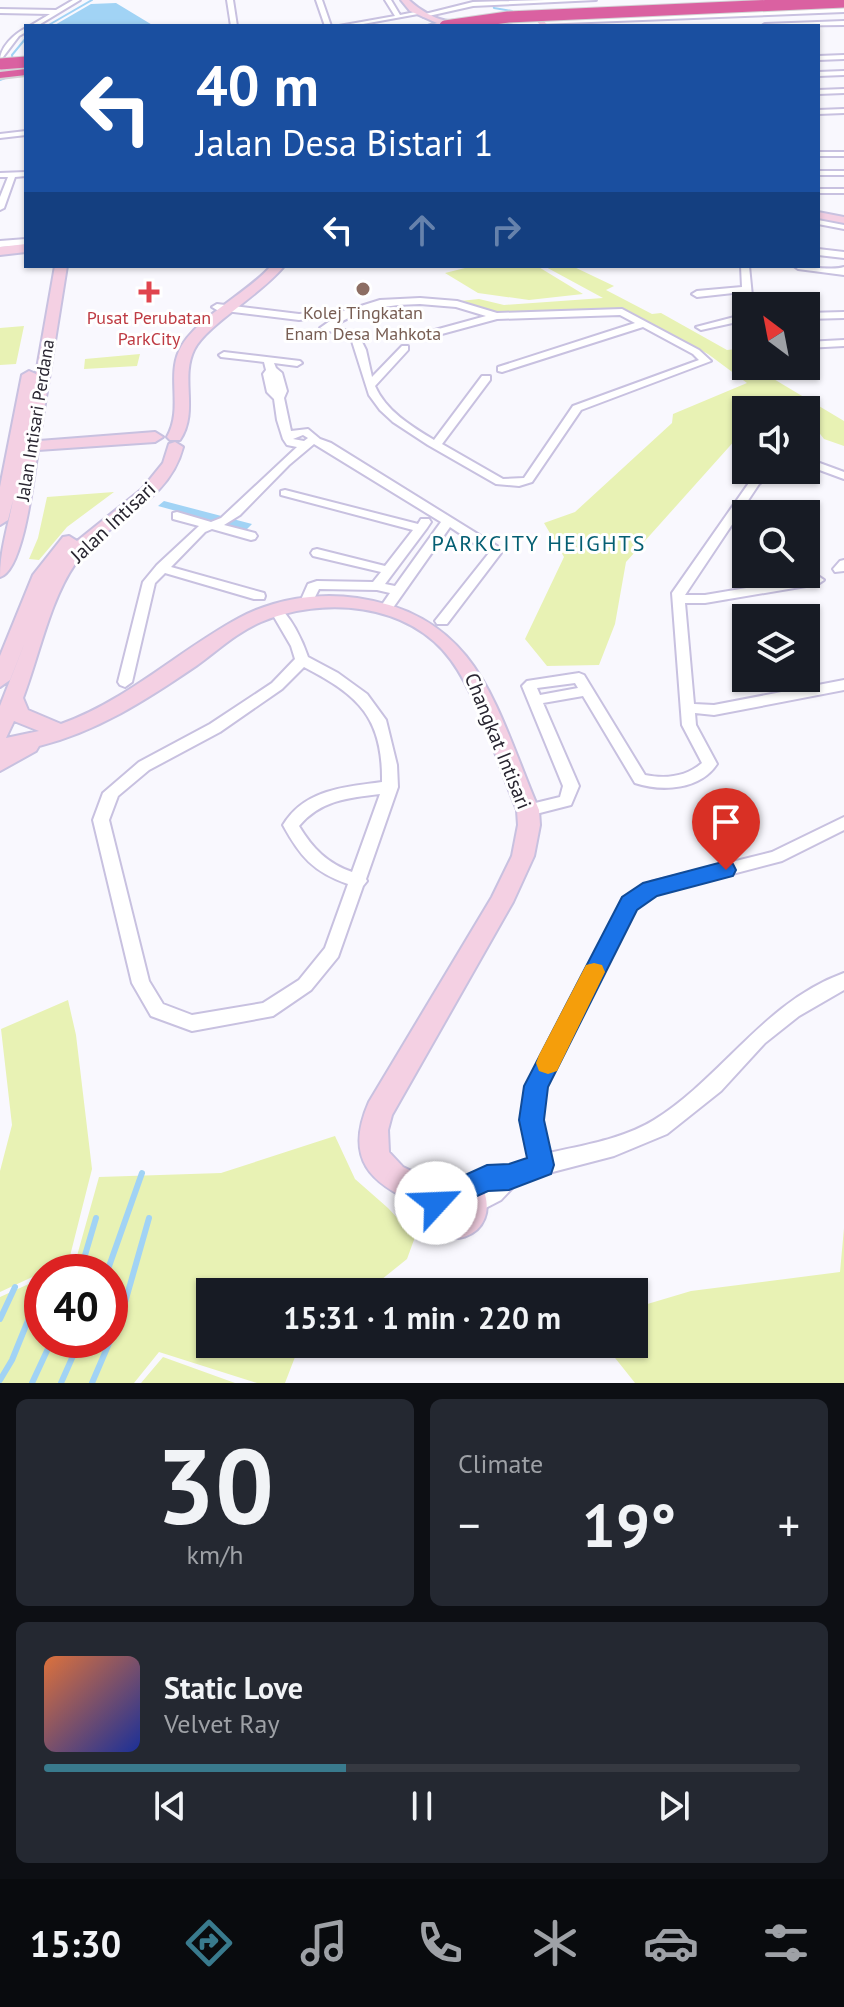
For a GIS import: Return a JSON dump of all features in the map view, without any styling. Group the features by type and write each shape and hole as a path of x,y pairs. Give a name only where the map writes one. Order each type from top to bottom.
{"highway":[{"path":"436,20 844,4"},
{"path":"436,20 844,4"}],"street":[{"path":"37,24 77,0"},
{"path":"230,0 234,24"},
{"path":"319,0 327,24"},
{"path":"388,0 399,15"},
{"path":"403,0 406,10 436,20 541,21"},
{"path":"417,0 436,20"},
{"path":"436,20 443,9 471,2 593,0"},
{"path":"352,24 399,15 436,20 541,21 844,4"},
{"path":"495,21 844,4"},
{"path":"0,11 58,12"},
{"path":"818,24 844,23"},
{"path":"9,35 24,31"},
{"path":"11,68 17,35"},
{"path":"820,58 844,57"},
{"path":"820,74 844,73"},
{"path":"820,92 844,91"},
{"path":"820,112 844,111"},
{"path":"0,136 24,133"},
{"path":"820,154 844,154"},
{"path":"820,173 844,173"},
{"path":"0,175 24,174"},
{"path":"0,208 12,175"},
{"path":"820,191 844,191"},
{"path":"820,208 844,213"},
{"path":"820,215 844,220"},
{"path":"820,222 844,227"},
{"path":"0,244 24,242"},
{"path":"820,252 844,255"},
{"name":"Jalan Intisari Perdana","path":"37,364 47,268"},
{"name":"Jalan Intisari Perdana","path":"0,572 17,527 15,450 61,268"},
{"name":"Jalan Intisari","path":"0,680 42,575 58,552 89,523 129,494 153,469 164,442 180,430 187,349 262,268"},
{"name":"Jalan Intisari","path":"221,311 262,285 276,268"},
{"path":"745,268 746,292"},
{"path":"811,268 843,273 844,270"},
{"path":"697,294 746,289"},
{"path":"272,317 346,313 375,302 420,301 457,304 497,316"},
{"path":"221,311 272,317 355,336 370,386 392,416 411,431 437,443 500,482 528,480 577,408 706,361 680,343 622,312 606,310 576,315 497,316 427,335"},
{"path":"325,328 346,313"},
{"path":"820,316 844,315"},
{"path":"701,327 732,320"},
{"path":"502,369 642,324"},
{"path":"820,344 844,343"},
{"path":"370,386 405,348"},
{"path":"224,355 270,366 297,363"},
{"path":"270,366 277,373 282,391 282,420 290,451 285,463"},
{"path":"437,443 486,378"},
{"path":"280,402 289,418 310,439"},
{"path":"289,439 300,431 310,439 327,445 489,545 495,553 442,621"},
{"path":"125,682 149,582 206,524 236,513 310,439"},
{"path":"15,450 42,441 65,447"},
{"name":"Jalan Intisari","path":"65,447 164,442"},
{"name":"Jalan Intisari","path":"0,732 53,589 70,559 99,529 141,498 169,467 164,442"},
{"path":"15,450 37,460 65,447"},
{"name":"Jalan Intisari Perdana","path":"0,520 8,487 5,461 15,450"},
{"path":"820,467 844,476"},
{"path":"533,692 552,681 577,676 635,774 649,783 700,774 710,764 689,725 678,599 683,583 754,484"},
{"path":"285,493 421,528"},
{"path":"377,586 387,568 433,512"},
{"path":"177,516 251,536"},
{"path":"306,602 312,587 317,585 377,586 391,600 448,521"},
{"path":"317,553 411,572"},
{"path":"161,568 267,603 298,646 302,660 333,676 362,697 379,720 387,741 390,787 332,952 305,985 267,1010 192,1023 157,1010 141,983 101,820 111,793 144,766 215,728 264,695 302,660"},
{"path":"678,599 705,599 770,588"},
{"name":"Changkat Intisari","path":"0,746 32,742 119,709 246,622 267,603 391,600 408,617 437,633 466,664 528,810 527,841 512,879 379,1111 373,1127 372,1146 376,1161 392,1179 459,1197"},
{"path":"552,681 559,696"},
{"path":"689,708 714,710 844,685"},
{"path":"533,692 559,696 586,691"},
{"path":"528,810 556,805 571,794 571,786 533,692"},
{"path":"13,697 20,715 59,732"},
{"name":"Changkat Intisari","path":"0,732 59,732"},
{"path":"0,763 59,732"},
{"path":"359,881 328,871 305,851 291,825 305,806 334,795 390,787"},
{"path":"541,1165 532,1120 536,1086 629,904 651,889 776,857 844,823"},
{"path":"459,1197 487,1178 509,1177 541,1165 614,1147 660,1127 714,1085 759,1037 793,1010 844,981"}],"green space":[{"path":"465,268 540,268 583,294 529,300 478,293 445,273"},
{"path":"548,268 576,268 614,286 606,290 652,314 661,313 727,350 732,349 732,372 708,354 623,308 498,312 460,301 479,299 504,305 603,298"},
{"path":"24,326 16,364 0,365 0,328"},
{"path":"140,354 137,366 84,369 85,359"},
{"path":"743,380 775,380 802,396 732,396 732,444 626,562 615,624 599,665 547,666 525,639 564,557 544,523 575,512 672,423 673,414 747,383"},
{"path":"820,407 844,421 844,446 824,439 820,434"},
{"path":"114,492 67,527 39,560 29,559 38,538 47,497"},
{"path":"68,1000 76,1035 92,1169 71,1254 24,1254 24,1281 0,1292 0,1171 12,1125 1,1029"},
{"path":"335,1136 355,1179 415,1237 407,1259 383,1278 196,1278 196,1358 295,1358 285,1383 257,1383 159,1352 134,1383 0,1383 0,1297 24,1286 24,1358 128,1358 128,1254 78,1254 99,1177 221,1173"},
{"path":"844,1228 844,1383 635,1383 615,1358 648,1358 648,1304 691,1291 840,1272"},
{"path":"163,1357 235,1383 141,1383"}],"water":[{"path":"116,3 151,24 56,24 91,4"},
{"path":"164,501 252,524 246,530 158,506"}],"waterway":[{"path":"50,24 92,0"},
{"path":"493,4 494,8 512,11"},
{"path":"13,62 12,55 24,40"},
{"path":"0,80 13,75"},
{"path":"113,1254 142,1173"},
{"path":"85,1254 96,1218"},
{"path":"128,1292 149,1218"},
{"path":"0,1319 15,1287"},
{"path":"0,1380 24,1330"},
{"path":"32,1383 44,1358"},
{"path":"61,1383 72,1358"},
{"path":"92,1383 103,1358"}],"slow traffic":[{"path":"548,1063 594,972"}],"place":[{"name":"Kolej Tingkatan Enam Desa Mahkota","path":"363,289"},
{"name":"Pusat Perubatan ParkCity","path":"149,292"}],"district":[{"name":"PARKCITY HEIGHTS","path":"539,543"}],"route":[{"path":"436,1203 437,1197 446,1188 458,1186 464,1189 487,1178 509,1177 541,1165 532,1120 536,1086 629,904 651,889 726,870"}]}
